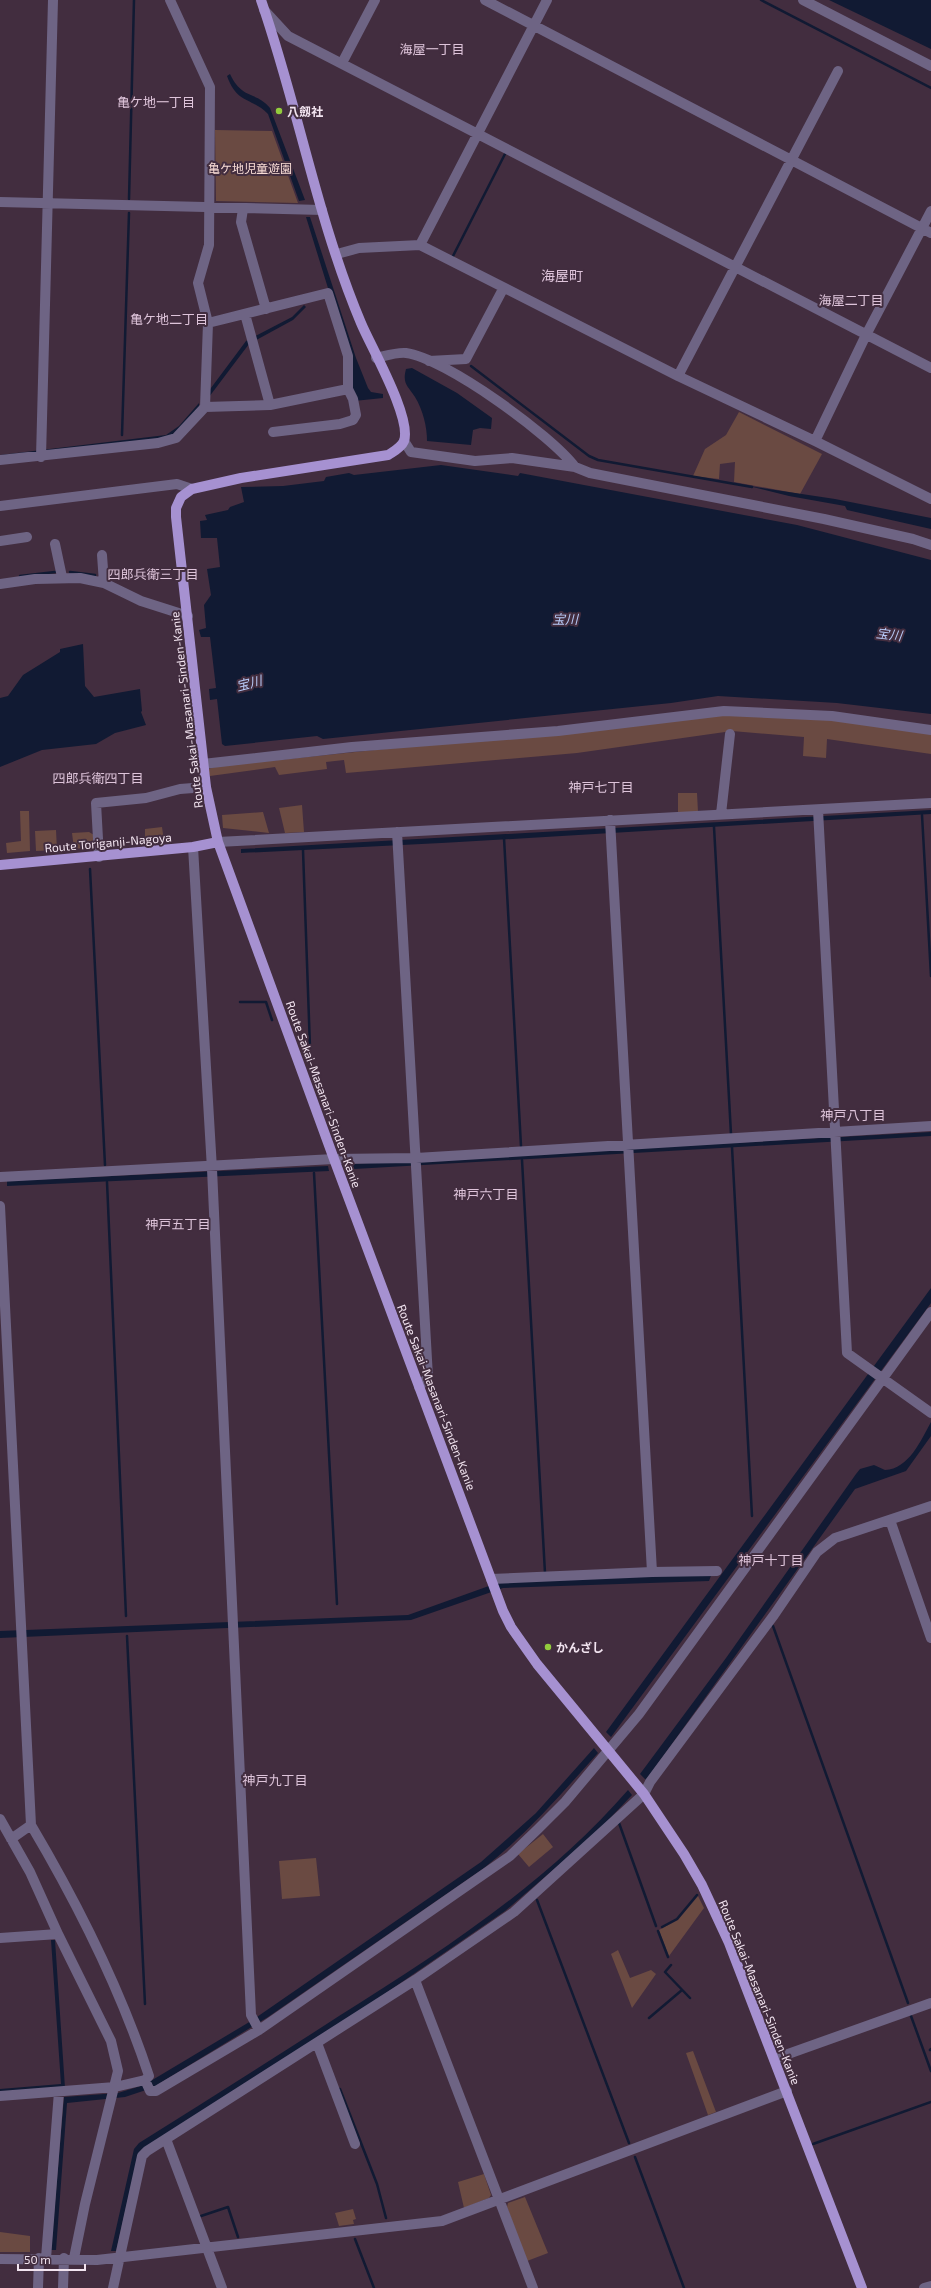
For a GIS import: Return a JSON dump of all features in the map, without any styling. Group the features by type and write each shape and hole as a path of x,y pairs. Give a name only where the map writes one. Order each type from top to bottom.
{"main road":[{"path":"192,489 241,478 374,458 393,452 399,448 404,441 403,424 397,400 376,358 360,321 336,254 261,0"},
{"name":"Route Sakai-Masanari-Sinden-Kanie","path":"192,489 181,497 176,508 206,787 218,842 334,1159 491,1580 511,1628 524,1647 608,1748 644,1794 684,1854 712,1904 729,1943 787,2091 862,2288"},
{"name":"Route Toriganji-Nagoya","path":"0,865 99,857 193,847 218,842"}],"street":[{"path":"41,453 53,0"},
{"path":"0,460 41,453 158,443 176,438 205,407 208,323 198,283 209,245 211,208 210,88 170,0"},
{"path":"342,63 375,0"},
{"path":"484,0 926,230"},
{"path":"420,245 479,134 547,0"},
{"path":"804,0 931,66"},
{"path":"264,10 288,36 931,368"},
{"path":"678,376 838,71"},
{"path":"0,202 322,210"},
{"path":"243,209 241,222 266,309"},
{"path":"815,441 866,335 926,230 931,211"},
{"path":"336,254 358,248 420,245 504,289 678,376 815,441 931,499"},
{"path":"429,361 466,359 504,289"},
{"path":"208,323 328,293 348,356 348,389 353,399 356,415 353,420 340,424 273,432"},
{"path":"245,314 270,405"},
{"path":"376,358 405,353 429,361 452,372 530,424 565,454 575,467"},
{"path":"205,407 270,405 348,389"},
{"path":"404,441 411,452 475,461 512,458 575,467 590,474 824,519 913,539 931,545"},
{"path":"0,506 177,484 192,489"},
{"path":"0,540 27,537"},
{"path":"54,544 62,578"},
{"path":"102,555 104,583"},
{"path":"0,584 35,579 80,578 104,583 141,601 188,616"},
{"path":"203,764 352,747 558,731 724,711 832,716 931,730"},
{"path":"721,814 730,734"},
{"path":"99,857 96,803 146,798 180,789 206,787"},
{"path":"218,842 398,839 610,827 721,814 819,816 931,803"},
{"path":"819,816 848,1353 931,1413"},
{"path":"610,827 652,1572"},
{"path":"398,839 428,1377 419,1386"},
{"path":"193,847 212,1171 233,1624 256,2025"},
{"path":"0,1177 212,1171 334,1159 416,1162 837,1136 931,1126"},
{"path":"0,1206 31,1825 73,1897 108,1970 127,2013 149,2076 145,2081 115,2089 0,2096"},
{"path":"145,2081 150,2091 156,2091 510,1856 565,1802 608,1748 639,1714 881,1377 931,1312"},
{"path":"113,2288 142,2156 166,2139 415,1980 514,1912 597,1839 629,1805 644,1794 650,1782 774,1615 817,1552 835,1538 931,1506"},
{"path":"890,1520 931,1638"},
{"path":"491,1580 652,1572 717,1571"},
{"path":"0,1819 30,1872 58,1934 111,2041 118,2071 112,2101 69,2258 63,2288"},
{"path":"11,1839 31,1825"},
{"path":"0,1938 58,1934"},
{"path":"415,1980 533,2288"},
{"path":"774,2059 931,2003"},
{"path":"317,2043 355,2144"},
{"path":"0,2259 69,2258 97,2260 119,2256 442,2221 787,2091"},
{"path":"38,2288 43,2258 58,2092"},
{"path":"166,2139 222,2288"},
{"path":"924,2288 931,2286"}],"green space":[{"name":"亀ケ地児童遊園","path":"215,130 272,131 298,203 216,201"},
{"path":"739,412 822,454 800,494 734,482 735,462 720,464 719,479 693,476 705,449 726,435"},
{"path":"724,714 862,722 931,732 931,754 827,739 826,758 803,756 804,737 732,731 577,753 346,773 344,760 326,762 327,769 279,775 275,767 210,776 208,769 219,766"},
{"path":"678,793 697,793 698,812 678,813"},
{"path":"302,805 304,832 285,833 279,808"},
{"path":"20,811 29,811 30,851 7,853 6,843 21,841"},
{"path":"263,812 269,833 223,828 222,815"},
{"path":"162,827 164,841 145,842 145,829"},
{"path":"56,830 57,850 36,851 35,831"},
{"path":"89,832 94,835 94,847 74,849 72,833"},
{"path":"543,1834 553,1847 529,1867 518,1854"},
{"path":"316,1858 320,1896 282,1899 279,1861"},
{"path":"698,1896 704,1908 669,1956 659,1930 678,1920"},
{"path":"618,1950 630,1978 651,1970 656,1974 632,2008 611,1954"},
{"path":"693,2051 716,2112 708,2115 686,2053"},
{"path":"484,2174 491,2195 489,2198 464,2208 458,2182"},
{"path":"525,2197 548,2253 527,2261 507,2207 508,2203"},
{"path":"353,2209 356,2219 353,2220 354,2224 339,2226 335,2213"},
{"path":"0,2232 30,2236 30,2252 0,2252"}],"water":[{"path":"829,0 931,0 931,49"},
{"path":"230,74 239,88 244,92 260,99 270,108 305,200 299,201 268,114 240,96 235,91 227,76"},
{"path":"306,217 310,217 356,358 368,388 371,392 383,394 383,398 354,401 349,356"},
{"path":"304,305 306,307 293,320 249,344 209,397 208,392 246,341 292,317"},
{"path":"412,368 457,393 492,418 491,429 480,428 473,430 471,445 427,441 425,424 418,402 405,382 406,369"},
{"path":"199,403 199,409 182,428 170,437 0,457 0,455 166,435 179,426"},
{"name":"宝川","path":"441,465 518,476 520,473 797,525 931,560 931,714 837,703 718,696 671,703 323,739 317,736 225,746 222,744 217,699 210,700 209,689 216,688 210,637 201,637 199,630 206,628 204,605 211,595 207,569 220,567 217,538 201,538 200,521 207,520 205,515 228,510 230,507 244,502 241,487 283,486 324,481 326,477 349,473 354,475"},
{"path":"749,486 835,499 931,518 931,529 847,510 845,506 789,496"},
{"path":"83,644 85,686 94,697 140,689 141,712 146,725 115,733 96,744 42,750 0,767 0,698 8,696 23,675 60,652 60,649"},
{"path":"931,810 931,814 500,840 241,853 241,849"},
{"path":"931,1132 931,1136 354,1169 352,1164"},
{"path":"328,1166 329,1171 7,1186 7,1181"},
{"path":"931,1288 931,1303 611,1737 606,1732"},
{"path":"931,1422 931,1436 906,1471 855,1489 646,1780 640,1774 726,1658 856,1474 860,1469 874,1465 885,1470 901,1465 918,1445"},
{"path":"712,1573 709,1581 503,1588 411,1620 0,1638 0,1631 408,1615 500,1582"},
{"path":"594,1748 598,1753 557,1798 500,1855 484,1868 268,2017 152,2088 125,2097 67,2103 56,2250 51,2250 64,2097 118,2093 144,2085 251,2021 481,1862 536,1813"},
{"path":"628,1790 632,1795 595,1834 505,1911 370,2004 142,2149 138,2155 116,2251 111,2251 134,2149 139,2143 417,1966 492,1914 563,1855 597,1824"},
{"path":"51,1940 55,1940 65,2088 0,2093 0,2089 61,2084"}],"waterway":[{"path":"129,199 134,0"},
{"path":"761,0 931,88"},
{"path":"452,258 506,152"},
{"path":"122,435 129,213"},
{"path":"471,366 589,456 598,460 752,487"},
{"path":"20,576 55,572"},
{"path":"70,572 95,575"},
{"path":"922,815 931,976"},
{"path":"714,827 731,1134"},
{"path":"504,838 521,1146"},
{"path":"303,850 310,1048"},
{"path":"90,869 105,1165"},
{"path":"240,1002 266,1002 272,1020"},
{"path":"732,1147 752,1516"},
{"path":"522,1160 545,1573"},
{"path":"314,1173 337,1604"},
{"path":"107,1182 126,1616"},
{"path":"773,1626 908,2003"},
{"path":"127,1636 145,2004"},
{"path":"619,1823 656,1926"},
{"path":"662,1927 677,1919 697,1895"},
{"path":"537,1900 629,2143"},
{"path":"658,1931 668,1957"},
{"path":"671,1965 665,1972 690,1998"},
{"path":"649,2018 682,1990"},
{"path":"911,2016 931,2071"},
{"path":"340,2089 377,2184 386,2218"},
{"path":"813,2144 931,2102"},
{"path":"635,2157 684,2288"},
{"path":"201,2216 228,2207 238,2237"},
{"path":"355,2239 374,2288"}],"place":[{"name":"八劔社","path":"279,111"},
{"name":"かんざし","path":"548,1647"}],"district":[{"name":"海屋一丁目","path":"432,49"},
{"name":"亀ケ地一丁目","path":"156,102"},
{"name":"海屋町","path":"562,275"},
{"name":"海屋二丁目","path":"851,300"},
{"name":"亀ケ地二丁目","path":"169,319"},
{"name":"四郎兵衛三丁目","path":"153,574"},
{"name":"四郎兵衛四丁目","path":"98,778"},
{"name":"神戸七丁目","path":"601,787"},
{"name":"神戸八丁目","path":"853,1115"},
{"name":"神戸六丁目","path":"486,1194"},
{"name":"神戸五丁目","path":"178,1224"},
{"name":"神戸十丁目","path":"771,1560"},
{"name":"神戸九丁目","path":"275,1780"}]}
